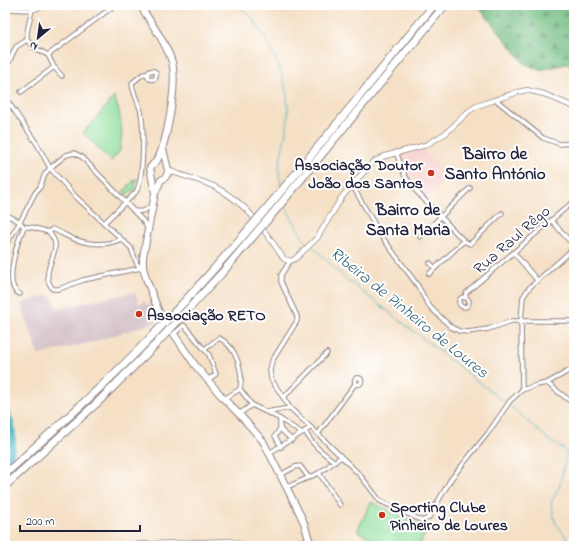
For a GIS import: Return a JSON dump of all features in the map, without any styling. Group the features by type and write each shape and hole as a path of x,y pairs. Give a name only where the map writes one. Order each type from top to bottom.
{"highway":[{"path":"5,474 92,395 152,336 216,266 434,5"},
{"path":"5,486 98,402 156,344 210,286 274,212 445,5"}],"main road":[{"path":"140,5 163,42 172,64 173,78 171,104 163,149 157,162 151,165 150,168 150,174 155,192"},
{"path":"163,149 166,173 155,192 143,257 143,268 147,282 157,306 168,326 195,365 263,441 304,523 310,543"},
{"path":"157,162 160,161 166,173"},
{"path":"152,177 158,180 166,173"}],"street":[{"path":"5,9 32,10 48,5"},
{"path":"64,5 75,5"},
{"path":"48,55 111,8"},
{"path":"32,10 27,32 27,40 35,48 48,55 54,67 62,76"},
{"path":"5,70 16,47 27,40"},
{"path":"22,92 54,67"},
{"path":"104,223 139,188 141,178 142,124 138,99 132,87 132,83 142,74 147,74"},
{"path":"574,107 534,91 527,90 518,92 469,111 438,139 426,145 396,152 373,162 342,197 314,241 290,262 281,275 281,282 297,316 297,321 272,361 270,370 272,379 290,408 367,482 380,501 423,521 429,517 451,479 510,401 522,390 546,383 574,368"},
{"path":"5,97 37,144 50,168 74,195 131,248 139,266 143,268"},
{"path":"496,100 543,138 560,144 574,143"},
{"path":"396,152 405,176 416,191 464,241 470,244 502,213"},
{"path":"5,246 20,222 35,193 40,187 45,174 66,155 74,153 78,154 126,202 148,230"},
{"path":"166,173 192,178 217,188 235,199 250,212 284,259 290,262"},
{"path":"352,185 382,237 418,286 431,308 451,327 459,331 478,332 512,321 574,321"},
{"path":"420,237 470,188"},
{"name":"Rua Raul Rêgo","path":"465,298 466,293 574,201"},
{"path":"134,211 141,212 153,203"},
{"path":"5,214 20,222 24,227"},
{"path":"138,216 145,218 151,216"},
{"path":"522,390 523,365 521,321 524,297 529,288 537,280 574,247 551,220"},
{"path":"24,227 31,227 49,232 52,236 55,244 48,270 48,281 53,289 59,289 84,280 143,268"},
{"path":"20,294 17,294 13,287 12,271 24,227"},
{"path":"49,232 52,229 91,244 114,243 121,239"},
{"path":"430,274 464,241"},
{"path":"514,253 537,280"},
{"path":"430,263 435,268"},
{"path":"174,335 184,325 205,349 209,355 216,374 208,380"},
{"path":"205,349 219,338 225,341 236,356 239,365 241,384 240,389 252,405 303,432 335,462"},
{"path":"284,397 327,353"},
{"path":"546,383 574,404"},
{"path":"318,434 355,384"},
{"path":"224,399 240,389"},
{"path":"239,414 252,405"},
{"path":"266,412 290,408"},
{"path":"281,419 280,429 275,436 281,447"},
{"path":"269,453 310,428"},
{"path":"280,429 292,440"},
{"path":"287,488 319,473 341,457"},
{"path":"280,475 300,466 309,478"},
{"path":"319,473 340,505"},
{"path":"98,546 196,544 230,541 246,546"},
{"path":"269,546 310,543"}],"shaded area":[{"path":"5,5 43,5 29,9 5,7"},
{"name":"Associação Doutor João dos Santos","path":"423,150 442,169 444,167 451,174 427,197 413,183 416,180 410,173 406,159 402,159 403,154 405,153 406,155 415,151"},
{"path":"135,292 139,304 145,301 146,305 151,303 156,316 154,317 156,322 93,342 38,355 21,303 50,295 58,309"}],"green space":[{"path":"477,5 574,5 574,70 567,64 539,70 524,63"},
{"path":"114,97 119,111 122,131 120,151 111,161 83,133"},
{"path":"135,179 137,179 135,189 126,195 123,192"},
{"name":"Sporting Clube Pinheiro de Loures","path":"371,502 428,528 419,546 389,546 357,531"}],"waterway":[{"name":"Ribeira de Pinheiro de Loures","path":"236,5 249,15 261,32 274,56 285,86 288,118 279,166 281,185"},
{"name":"Ribeira de Pinheiro de Loures","path":"285,204 303,238 309,244"},
{"name":"Ribeira de Pinheiro de Loures","path":"312,246 345,278 506,403"},
{"name":"Ribeira de Pinheiro de Loures","path":"509,405 550,441 567,451 560,485 551,503 555,522 571,544"},
{"path":"5,411 13,434 12,449 5,473"}],"place":[{"name":"Associação Doutor João dos Santos","path":"431,173"},
{"name":"Associação RETO","path":"139,314"},
{"name":"Sporting Clube Pinheiro de Loures","path":"382,515"}],"district":[{"name":"Bairro de Santo António","path":"495,163"},
{"name":"Bairro de Santa Maria","path":"408,219"}]}
